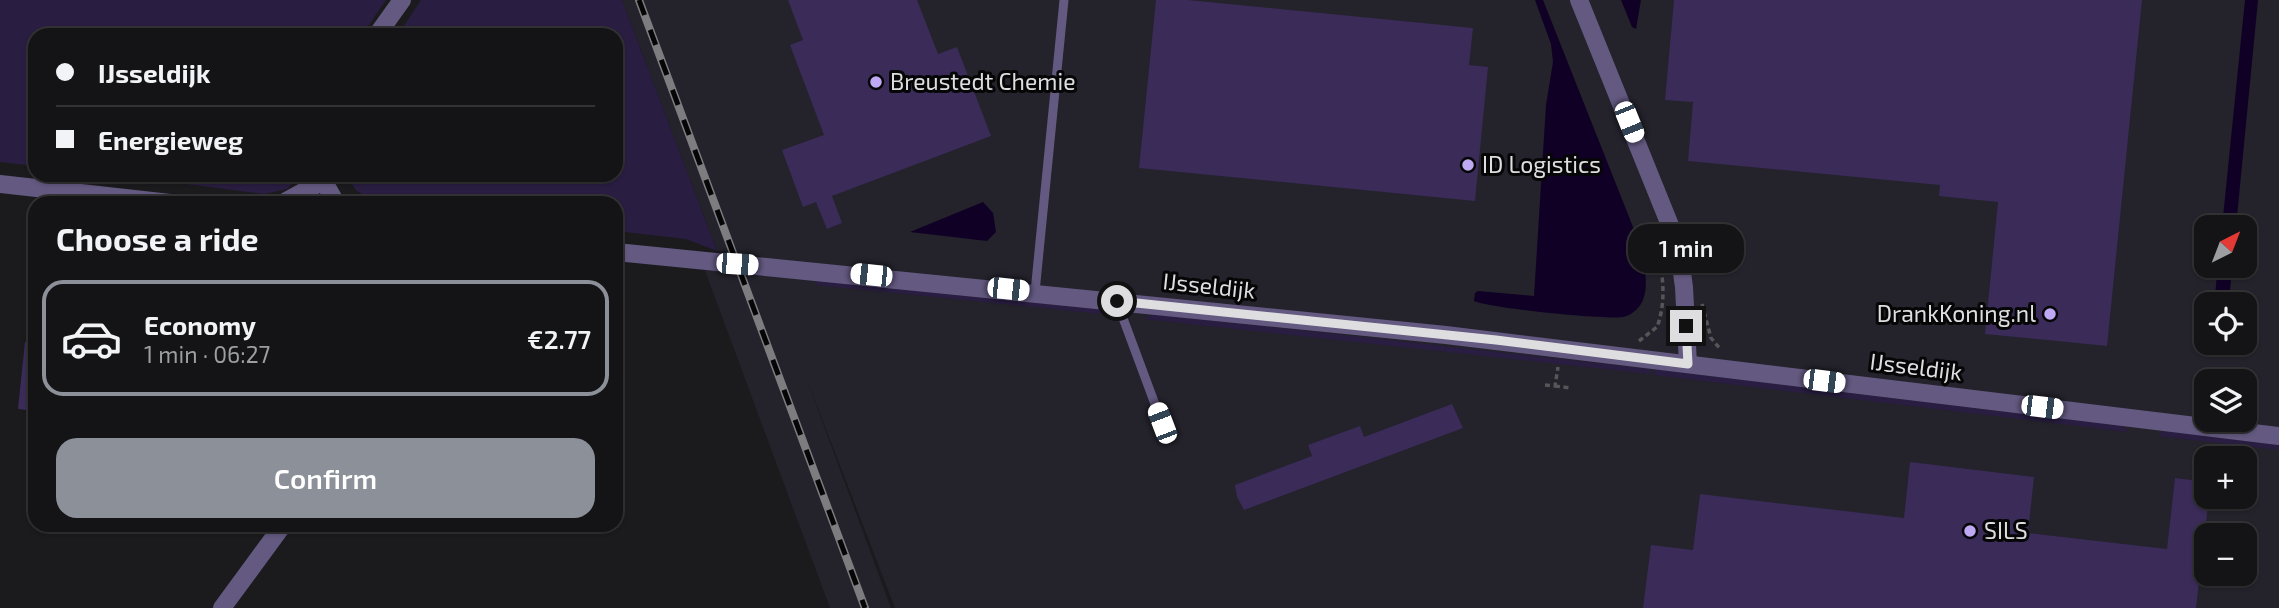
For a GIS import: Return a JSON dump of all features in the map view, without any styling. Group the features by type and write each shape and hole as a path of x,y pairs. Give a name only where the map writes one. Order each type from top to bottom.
{"street":[{"path":"382,28 402,0"},
{"path":"1579,0 1678,245 1685,301 1688,364"},
{"path":"293,196 314,182"},
{"path":"0,184 107,196"},
{"name":"IJsseldijk","path":"623,253 1432,333 2279,436"},
{"path":"222,608 278,532"}],"lane":[{"path":"1035,292 1064,0"},
{"path":"1117,301 1162,423"}],"path":[{"path":"1628,340 1640,341 1651,334 1661,318 1662,298 1685,301 1705,306 1711,338 1730,354"},
{"path":"1555,387 1558,365"},
{"path":"1545,385 1571,388"}],"shaded area":[{"path":"0,0 386,0 367,28 28,28 28,165 0,162"},
{"path":"421,0 622,0 717,251 686,239 623,232 623,196 365,196 356,190 351,182 623,182 623,28 403,28"},
{"path":"622,0 2279,0 2279,608 895,608 807,380 891,608 830,608 704,268 735,270 729,252 717,251","holes":["740,255 760,256 766,273 746,271"]},
{"path":"1535,0 1543,0 1635,232 1645,271 1645,292 1637,309 1625,317 1548,313 1474,301 1478,291 1534,296 1546,105 1553,62 1551,44"},
{"path":"1621,0 1641,0 1636,29 1632,27"},
{"path":"2245,0 2258,0 2237,215 2223,215"},
{"path":"171,182 294,182 287,189 264,194"},
{"path":"983,202 993,213 996,232 987,241 910,232"},
{"path":"2217,278 2231,278 2230,292 2215,292"},
{"path":"817,279 1100,309 1111,315 816,285"},
{"path":"1154,314 1651,369 1650,374 1144,319"},
{"path":"1655,369 2123,426 2128,432 1654,375"},
{"path":"2164,430 2279,444 2279,450 2257,446 2158,436"}],"building":[{"path":"788,0 917,0 938,54 957,47 991,136 832,196 842,223 827,229 816,202 803,207 782,150 824,135 790,45 803,40"},
{"path":"1156,0 1188,0 1473,28 1469,65 1488,67 1475,201 1139,168"},
{"path":"1674,0 2142,0 2107,346 1985,334 1998,202 1939,196 1940,185 1688,161 1693,102 1665,100"},
{"path":"25,342 28,342 28,410 18,409"},
{"path":"1452,404 1463,428 1244,510 1237,497 1235,485 1312,456 1308,445 1360,426 1364,437"},
{"path":"1910,462 2034,477 2028,533 2167,549 2175,478 2194,480 2194,509 2208,509 2206,523 2194,523 2194,586 2199,586 2196,608 1643,608 1651,545 1693,550 1700,494 1904,518"}],"railway":[{"path":"639,0 865,608"}],"place":[{"name":"Breustedt Chemie","path":"876,82"},
{"name":"ID Logistics","path":"1468,165"},
{"name":"DrankKoning.nl","path":"2050,314"},
{"name":"SILS","path":"1970,531"}],"route":[{"path":"1117,301 1496,340 1688,364 1686,326"}]}
